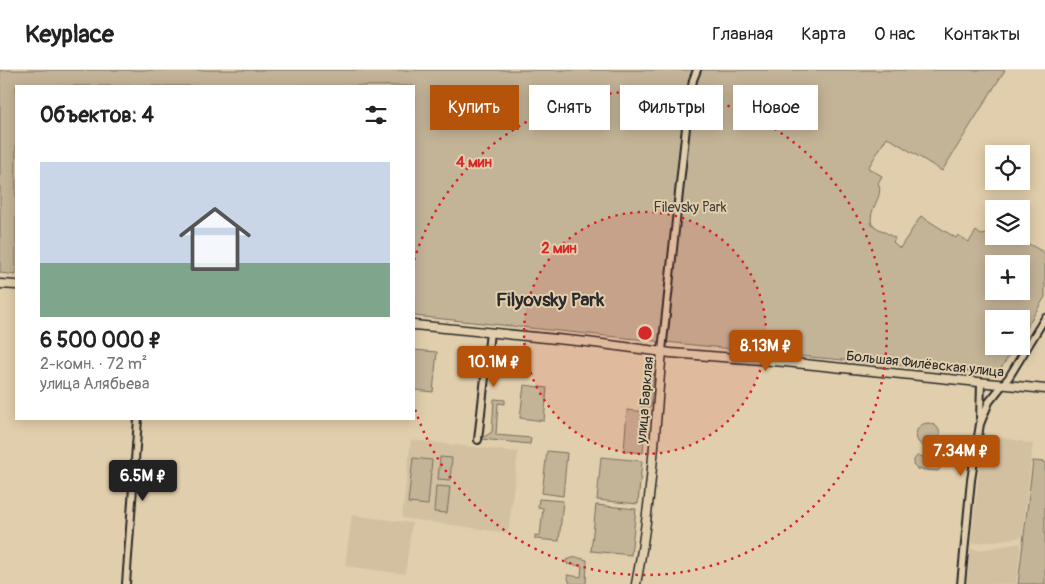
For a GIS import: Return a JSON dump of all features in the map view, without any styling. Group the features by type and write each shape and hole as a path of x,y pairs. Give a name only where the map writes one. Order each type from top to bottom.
{"main road":[{"path":"0,284 15,285"},
{"name":"Большая Филёвская улица","path":"415,325 1045,389"},
{"name":"улица Барклая","path":"636,584 644,543 662,351"}],"street":[{"name":"улица Барклая","path":"662,351 688,109 692,80 696,70"},
{"path":"980,424 989,402 1016,365 1045,318"},
{"path":"478,440 490,332"},
{"path":"961,584 980,424 981,383"},
{"path":"126,584 138,420"}],"shaded area":[{"path":"986,434 1033,444 1022,537 971,544 982,442"},
{"path":"411,440 518,452 508,533 402,518"},
{"path":"352,515 412,523 405,574 345,566"},
{"path":"1021,543 1016,584 967,584 970,549 979,550"}],"green space":[{"name":"Filevsky Park","path":"0,70 1005,70 942,171 887,137 868,168 882,176 878,183 880,188 872,214 872,225 895,238 893,242 900,248 921,216 956,238 958,235 969,242 976,231 981,235 985,234 985,245 1030,244 1045,253 1045,297 1030,321 1030,310 985,310 985,355 1009,355 998,373 995,374 415,316 415,85 15,85 15,275 0,273"},
{"path":"415,350 437,352 433,392 415,390"},
{"path":"644,371 654,372 651,407 641,406"},
{"path":"524,385 547,388 544,421 520,418"},
{"path":"494,399 505,400 505,404 498,403 496,435 531,438 530,444 481,439 492,432"},
{"path":"627,410 646,412 643,453 624,451"},
{"path":"928,423 937,426 940,435 937,444 928,447 919,444 916,435 919,426"},
{"path":"547,451 567,453 563,496 542,493"},
{"path":"917,456 938,458 942,462 941,467 938,471 917,469 913,465"},
{"path":"440,457 452,458 450,480 438,479"},
{"path":"601,457 642,461 638,504 597,500"},
{"path":"413,458 432,460 428,505 408,503"},
{"path":"1033,461 1045,462 1045,584 1018,584"},
{"path":"436,486 450,487 447,513 434,512"},
{"path":"539,499 563,501 559,541 535,539 535,535 540,536 543,508 538,507"},
{"path":"596,505 636,509 631,555 591,551"},
{"path":"576,557 587,560 586,584 570,584 567,575 581,577 582,566 567,564 566,560"}],"district":[{"name":"Filyovsky Park","path":"550,300"}]}
